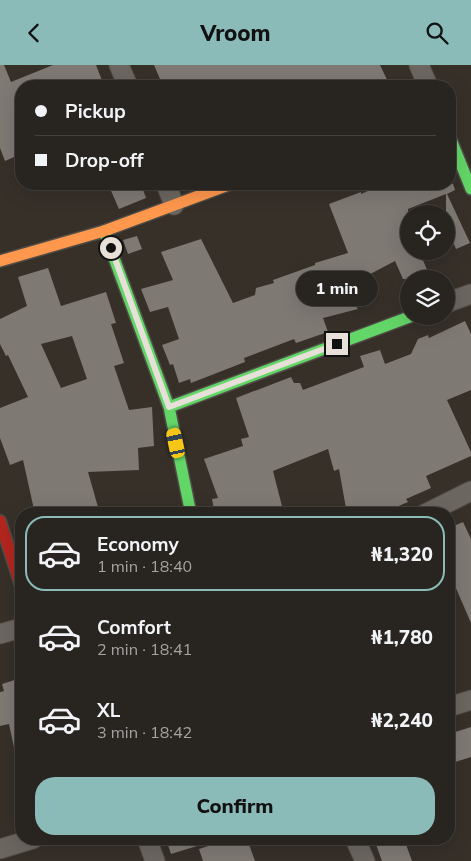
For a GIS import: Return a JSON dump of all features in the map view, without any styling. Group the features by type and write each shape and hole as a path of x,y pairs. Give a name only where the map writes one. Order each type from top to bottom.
{"street":[{"path":"119,65 125,80"},
{"path":"419,65 425,80"},
{"path":"456,147 467,166 471,189"},
{"path":"168,190 174,205"},
{"path":"0,261 104,231 215,190"},
{"path":"104,231 169,407 190,507"},
{"path":"455,300 471,294"},
{"path":"169,407 400,320"},
{"path":"439,507 471,491"},
{"path":"0,521 15,567"},
{"path":"0,634 15,630"},
{"path":"455,705 471,700"},
{"path":"0,849 15,844"},
{"path":"149,845 155,861"},
{"path":"358,845 365,861"}],"building":[{"path":"0,65 4,65 11,82 15,80 15,157 5,161 0,148"},
{"path":"53,65 96,65 102,80 16,80"},
{"path":"154,65 380,65 387,80 160,80"},
{"path":"111,190 143,190 146,198 119,209"},
{"path":"370,190 455,190 447,194 452,205 446,205 446,194 418,205 400,205 400,260 423,260 427,270 400,270 400,272 395,261 355,282 361,298 351,301 358,309 323,318 328,332 296,343 294,339 244,358 245,362 191,383 190,379 179,383 173,364 170,365 162,345 179,339 168,307 150,312 141,289 173,280 161,252 201,239 233,303 255,295 256,288 274,283 273,280 315,265 315,263 348,253 329,204 361,192 361,194"},
{"path":"455,211 470,243 456,249 455,246"},
{"path":"137,236 142,249 128,254 123,240"},
{"path":"48,268 61,306 106,292 116,323 111,324 124,363 114,366 129,410 152,407 154,446 138,448 139,470 88,472 98,507 33,507 23,460 10,465 0,438 0,408 28,397 8,355 6,356 0,344 0,319 27,306 18,277","holes":["72,336 87,379 61,388 41,344"]},
{"path":"465,321 471,334 471,390 447,400 471,452 471,456 426,476 431,488 406,499 408,502 396,507 346,507 339,469 334,471 328,449 273,471 282,507 214,507 212,499 218,498 204,459 243,446 241,439 249,437 236,398 291,377 294,383 300,383 303,390 364,367 360,356 380,350 385,364 411,354 418,339 428,335 429,338"},
{"path":"463,522 471,539 471,623 455,586 455,525"},
{"path":"15,680 15,752 9,724 0,726 0,692 4,691 2,684"},
{"path":"471,727 471,757 455,762 455,732"},
{"path":"168,845 200,845 171,854"},
{"path":"211,845 249,845 255,861 203,861 199,849"},
{"path":"376,845 406,845 412,861 382,861"}],"traffic: fast":[{"path":"456,152 471,189"},
{"path":"104,231 169,407 190,507"},
{"path":"169,407 400,320"}],"traffic: slow":[{"path":"0,261 104,231 215,190"}],"traffic: jam":[{"path":"0,521 15,567"}],"route":[{"path":"111,248 169,407 337,344"}]}
